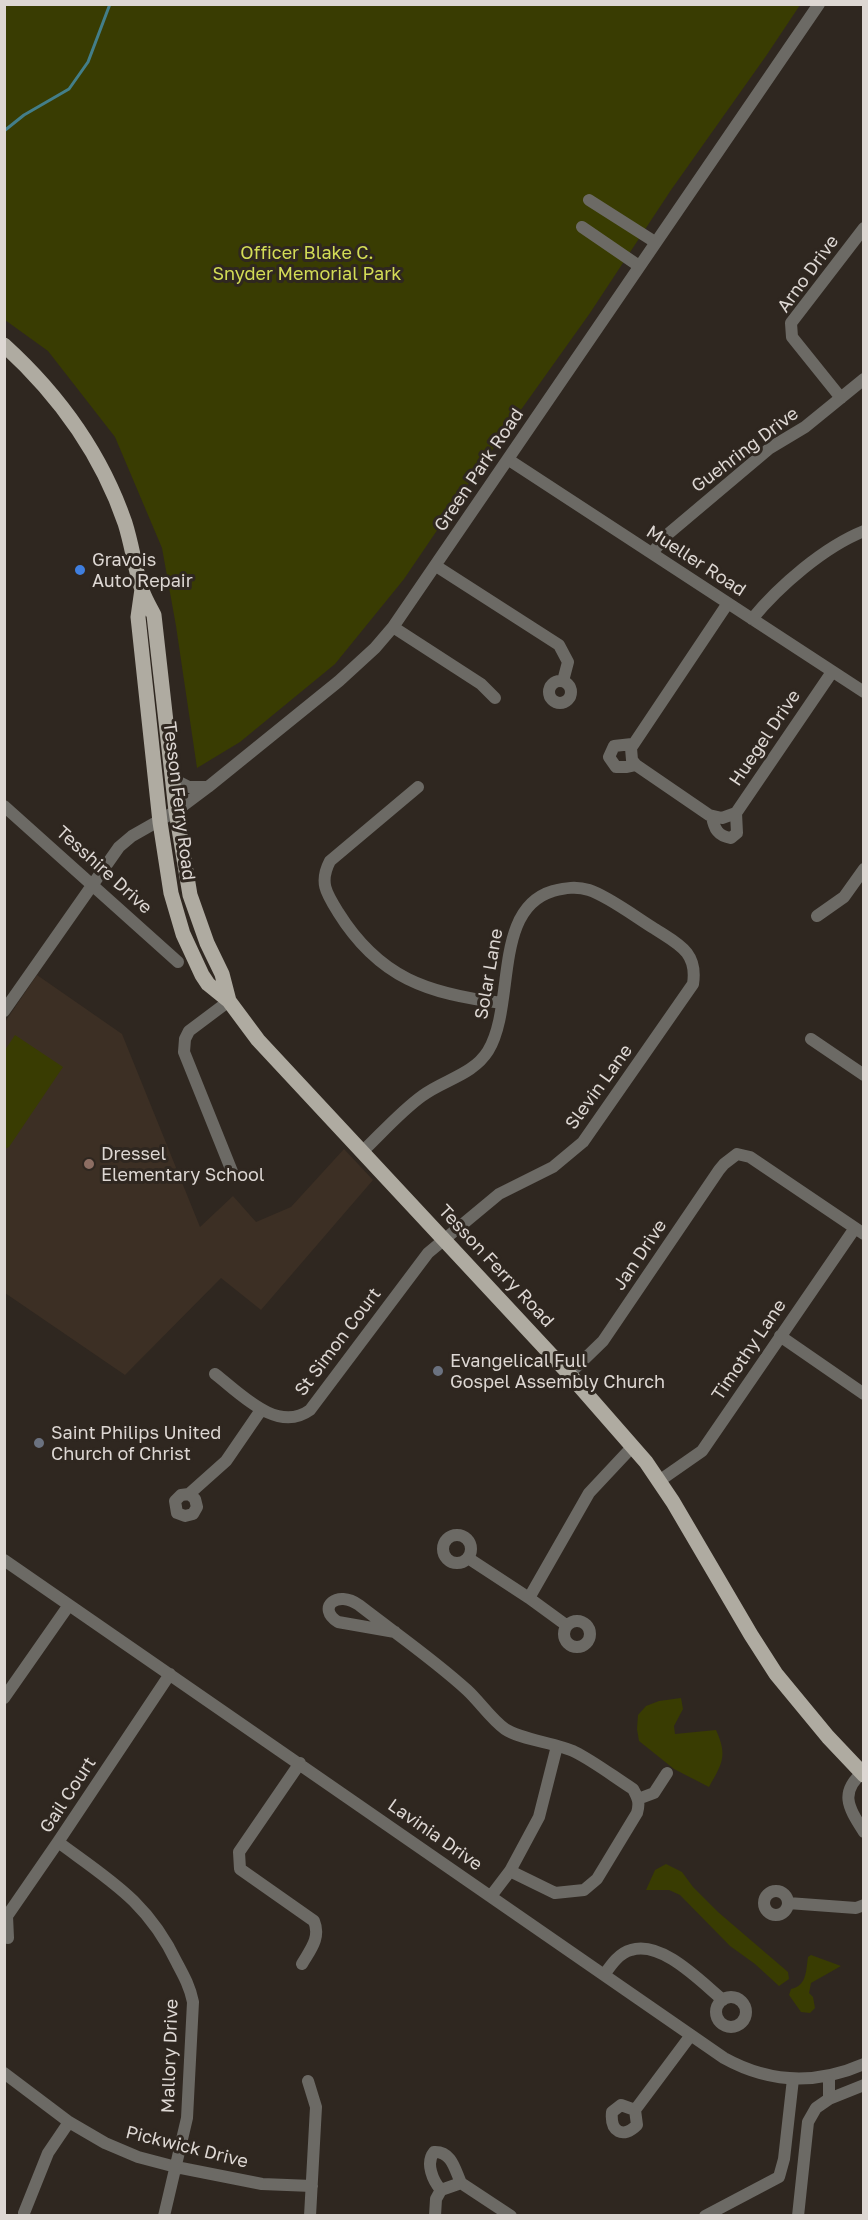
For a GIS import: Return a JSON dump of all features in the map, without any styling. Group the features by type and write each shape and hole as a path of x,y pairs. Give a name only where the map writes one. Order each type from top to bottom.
{"main road":[{"name":"Tesson Ferry Road","path":"4,345 55,397 91,448 112,489 125,524 142,588 154,615 176,811 190,895 207,943 222,974 229,1001"},
{"name":"Tesson Ferry Road","path":"142,588 138,617 160,822 171,893 183,934 207,984 229,1001 258,1040 569,1374 633,1446 659,1481 751,1635 777,1674 813,1720 863,1773"}],"street":[{"name":"Green Park Road","path":"4,1011 92,884 125,841 140,830 160,822 208,787 339,681 375,648 393,627 819,4"},
{"path":"589,200 655,242"},
{"path":"582,227 639,266"},
{"name":"Arno Drive","path":"841,398 792,337 790,323 864,228"},
{"name":"Guehring Drive","path":"652,553 668,534 770,448 805,427 864,379"},
{"name":"Mueller Road","path":"508,460 864,692"},
{"path":"752,619 767,601 828,550 864,531"},
{"path":"436,566 559,645 568,662 563,681"},
{"path":"728,603 633,754 717,817 717,832 723,837 731,838 736,833 736,813"},
{"path":"393,627 481,684 495,698"},
{"name":"Huegel Drive","path":"717,817 736,813 832,672"},
{"path":"173,779 189,787 208,787"},
{"path":"418,787 330,861 324,873 324,885 348,928 367,951 384,965 412,982 436,991 463,999 502,1003"},
{"name":"Tesshire Drive","path":"4,806 178,962"},
{"path":"817,916 844,897 864,869"},
{"name":"Solar Lane","path":"362,1152 419,1098 480,1062 495,1035 517,922 530,904 544,894 572,887 599,894 684,949 695,970"},
{"name":"Slevin Lane","path":"444,1240 500,1194 553,1167 583,1142 693,984 695,970"},
{"path":"229,1001 189,1031 185,1039 184,1052 233,1174"},
{"path":"811,1039 864,1075"},
{"name":"Jan Drive","path":"569,1374 603,1341 719,1170 737,1154 750,1157 859,1231"},
{"name":"Timothy Lane","path":"659,1481 702,1451 780,1336 859,1231"},
{"name":"St Simon Court","path":"214,1374 261,1410 279,1417 302,1416 310,1410 428,1253 444,1240"},
{"path":"780,1336 864,1394"},
{"path":"189,1494 226,1461 261,1410"},
{"path":"529,1598 589,1493 633,1446"},
{"path":"468,1558 566,1625"},
{"name":"Lavinia Drive","path":"4,1560 737,2065 764,2075 793,2079 829,2076 864,2064"},
{"path":"395,1632 338,1622 332,1618 329,1611 330,1604 340,1597 351,1599 395,1632 467,1690 506,1730 574,1751 633,1789 638,1799 637,1813 597,1879 584,1890 555,1893 510,1871"},
{"path":"4,1698 69,1605"},
{"name":"Gail Court","path":"8,1938 7,1916 170,1674"},
{"path":"491,1896 510,1871 539,1816 557,1746"},
{"path":"300,1764 239,1852 240,1869 314,1921 318,1930 317,1939 302,1964"},
{"path":"638,1799 654,1793 667,1773"},
{"path":"863,1773 850,1786 848,1798 851,1809 864,1832"},
{"name":"Mallory Drive","path":"58,1842 130,1896 149,1916 167,1941 190,1989 193,2001 187,2118 164,2216"},
{"path":"788,1903 856,1908 864,1905"},
{"path":"604,1975 621,1955 632,1949 646,1948 667,1955 723,2000"},
{"path":"635,2110 691,2035"},
{"name":"Pickwick Drive","path":"4,2073 69,2121 105,2143 138,2157 262,2184 312,2186"},
{"path":"829,2076 829,2099"},
{"path":"705,2216 779,2177 784,2159 793,2079"},
{"path":"308,2081 316,2107 309,2216"},
{"path":"798,2216 808,2122 816,2108 829,2099 864,2085"},
{"path":"24,2214 48,2153 69,2121"},
{"path":"435,2216 436,2199 451,2187 511,2216"}],"shaded area":[{"name":"Dressel Elementary School","path":"37,975 122,1034 200,1227 233,1196 256,1222 291,1207 344,1149 373,1180 261,1310 221,1278 125,1375 5,1293 5,1022"}],"green space":[{"name":"Officer Blake C. Snyder Memorial Park","path":"5,5 800,5 671,190 590,313 478,470 404,579 335,664 240,742 197,768 162,548 115,437 48,351 5,320"},
{"path":"15,1035 63,1067 9,1147 5,1149 5,1050"},
{"path":"681,1698 683,1709 674,1726 675,1734 716,1730 720,1739 722,1760 709,1787 674,1769 639,1741 638,1715 646,1706 659,1701"},
{"path":"666,1864 682,1872 693,1887 718,1912 788,1972 789,1979 779,1986 755,1964 730,1946 680,1895 669,1890 646,1890 655,1870"},
{"path":"811,1955 841,1966 811,1983 809,1993 813,1997 815,2008 810,2013 801,2012 789,1995 791,1989 803,1981 808,1957"}],"waterway":[{"path":"4,131 24,115 69,89 88,62 110,4"}],"place":[{"name":"Gravois Auto Repair","path":"80,570"},
{"name":"Dressel Elementary School","path":"89,1164"},
{"name":"Evangelical Full Gospel Assembly Church","path":"438,1371"},
{"name":"Saint Philips United Church of Christ","path":"39,1443"}]}
